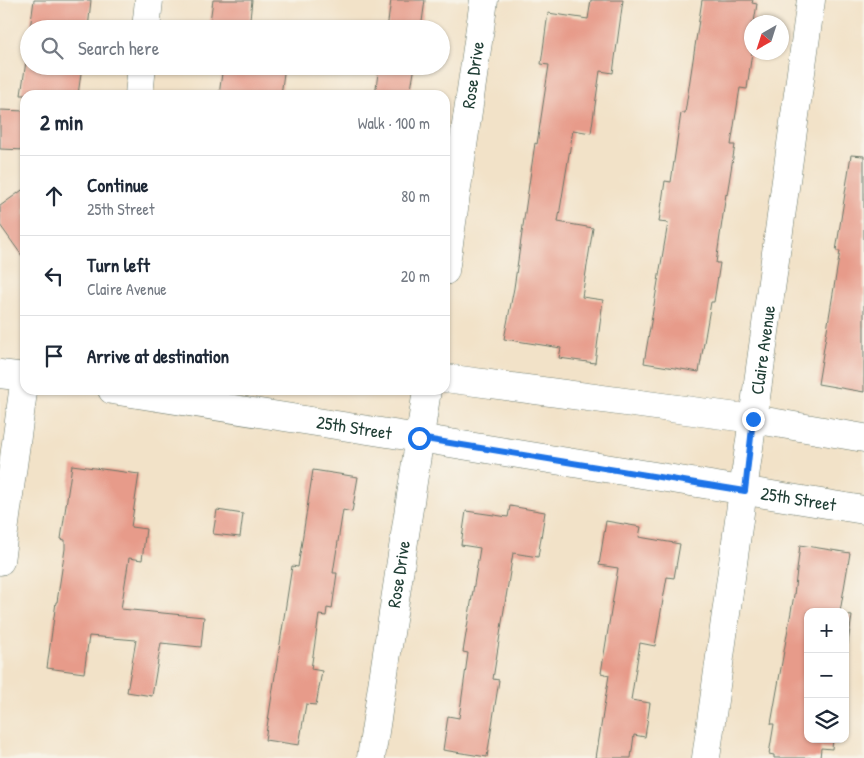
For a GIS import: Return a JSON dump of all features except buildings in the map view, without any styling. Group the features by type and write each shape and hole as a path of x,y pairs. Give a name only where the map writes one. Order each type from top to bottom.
{"street":[{"path":"147,20 149,0"},
{"name":"Rose Drive","path":"450,236 484,0"},
{"name":"Claire Avenue","path":"706,758 745,491 753,419 812,0"},
{"path":"140,90 141,75"},
{"path":"0,374 20,376"},
{"path":"450,379 753,419 864,438"},
{"path":"0,561 23,395"},
{"name":"25th Street","path":"144,395 864,510"},
{"name":"Rose Drive","path":"371,758 426,395"}],"route":[{"path":"419,438 745,491 753,419"}]}
